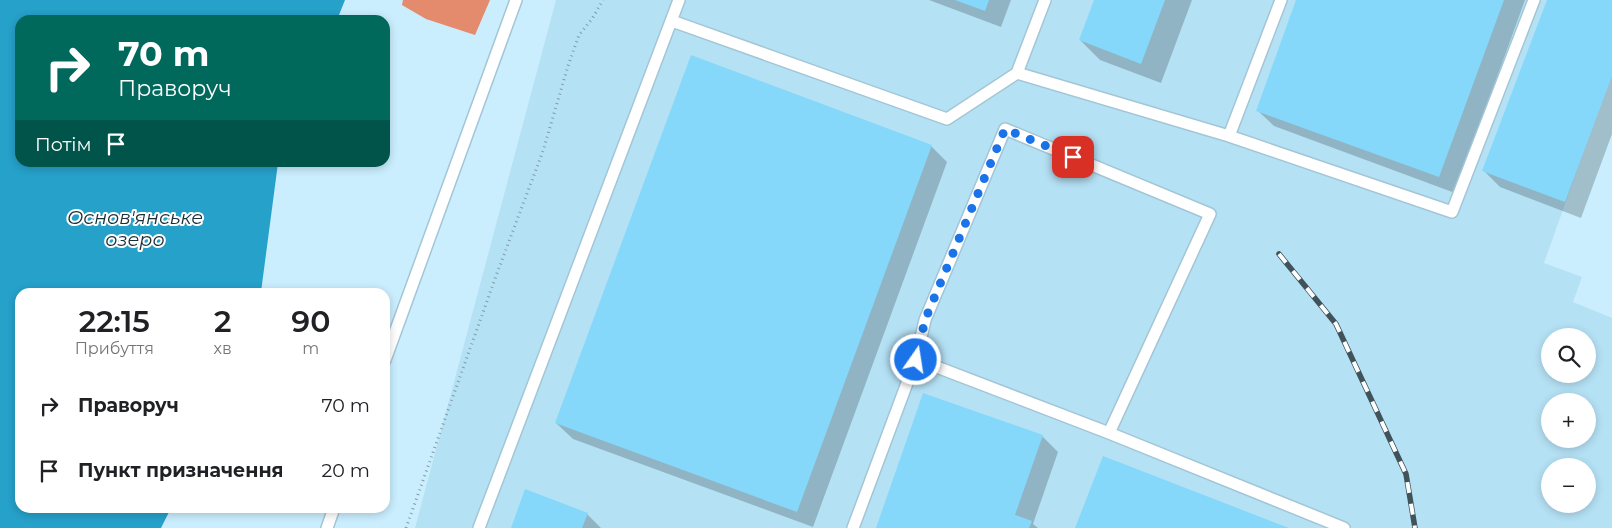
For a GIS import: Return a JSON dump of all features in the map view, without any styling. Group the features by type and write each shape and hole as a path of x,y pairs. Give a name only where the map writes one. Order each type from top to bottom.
{"lane":[{"path":"390,346 516,0"},
{"path":"479,528 679,0"},
{"path":"672,21 947,119 1017,73 1046,0"},
{"path":"1229,136 1281,0"},
{"path":"1017,73 1229,136 1452,212 1534,0"},
{"path":"852,528 916,360 925,320 1005,129 1210,214 1109,433"},
{"path":"916,360 1109,433 1344,528"},
{"path":"327,528 332,513"}],"path":[{"path":"406,528 543,151 579,35 592,19 603,0"}],"shaded area":[{"path":"403,0 490,0 475,35 426,19 402,5"},
{"path":"556,0 1612,0 1612,72 1544,263 1582,277 1573,302 1612,318 1612,528 415,528"}],"water":[{"name":"Основ'янське озеро","path":"0,0 345,0 339,15 15,15 15,167 277,167 262,288 15,288 15,513 168,513 161,528 0,528"}],"building":[{"path":"955,0 989,0 985,11"},
{"path":"1094,0 1165,0 1141,64 1079,40"},
{"path":"1296,0 1504,0 1439,177 1256,111"},
{"path":"1547,0 1612,0 1612,76 1565,202 1482,171"},
{"path":"691,55 932,145 797,512 555,423"},
{"path":"923,393 1043,435 1015,515 1032,521 1029,528 876,528"},
{"path":"1103,456 1289,528 1075,528"},
{"path":"525,489 588,513 582,528 511,528"}],"railway":[{"path":"1279,254 1336,324 1406,474 1415,528"}],"route":[{"path":"916,360 925,320 1005,129 1073,157"}]}
